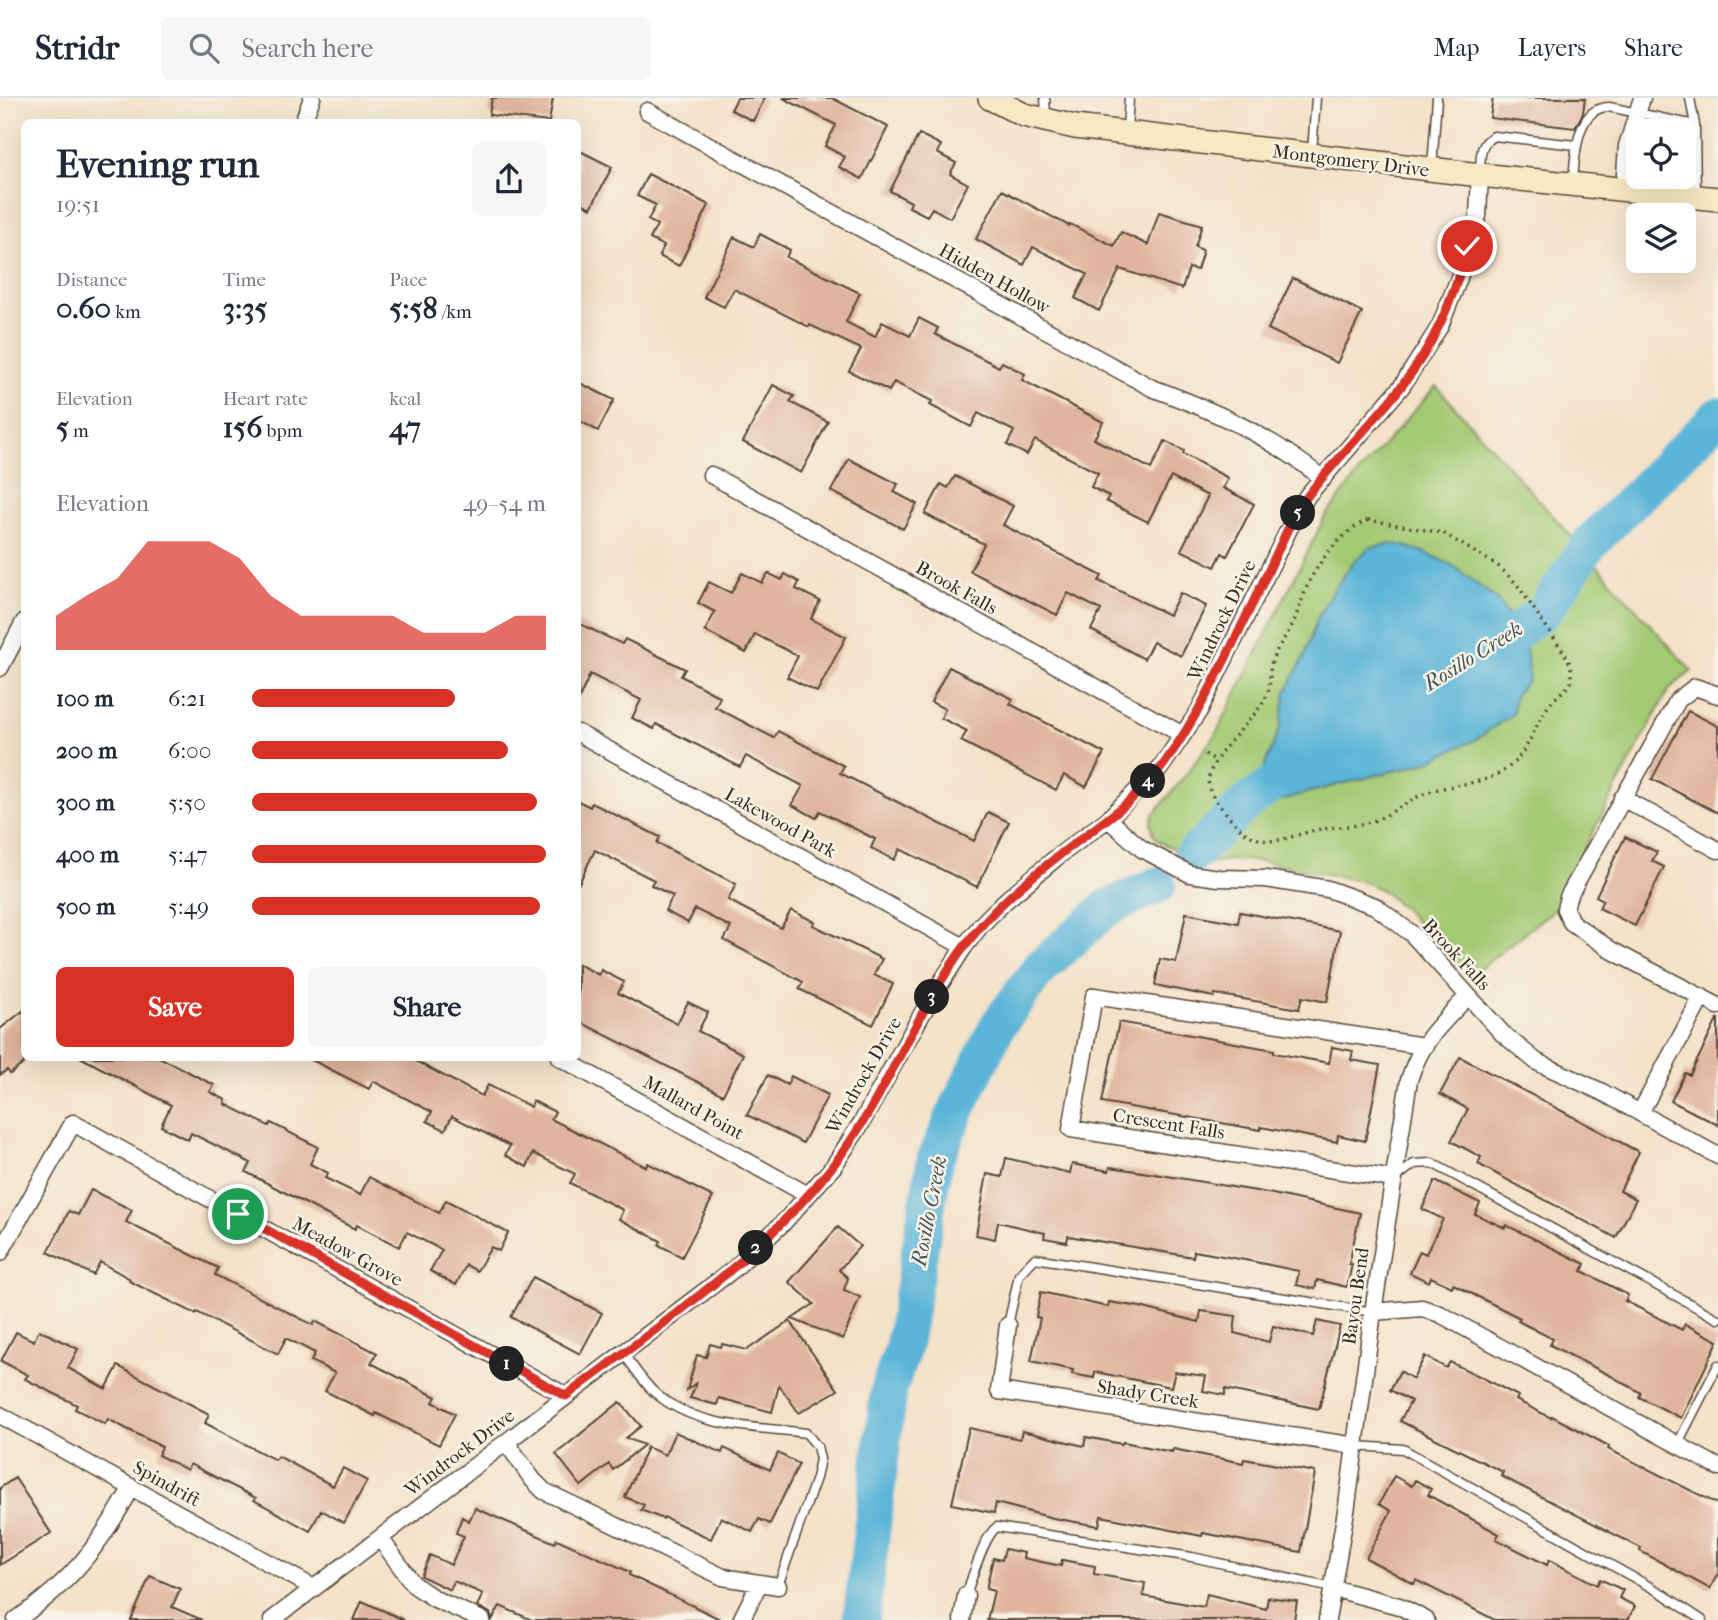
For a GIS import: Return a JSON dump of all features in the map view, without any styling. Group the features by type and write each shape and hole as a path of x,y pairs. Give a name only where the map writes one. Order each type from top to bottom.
{"main road":[{"name":"Montgomery Drive","path":"990,98 1024,115 1046,109 1075,127 1480,175 1707,198"}],"street":[{"path":"304,119 312,98"},
{"path":"1623,189 1627,146 1639,105"},
{"name":"Hidden Hollow","path":"647,111 1152,388 1237,422 1295,456 1323,479"},
{"name":"Windrock Drive","path":"271,1620 734,1269 785,1222 833,1167 862,1122 928,1003 964,947 1004,902 1108,819 1161,767 1199,711 1287,531 1307,496 1402,386 1440,326 1459,278 1478,216 1480,175"},
{"name":"Brook Falls","path":"710,475 1183,735"},
{"path":"0,668 21,628"},
{"path":"1718,695 1695,687 1678,699 1568,897 1565,909 1571,922 1611,950 1718,1006"},
{"name":"Lakewood Park","path":"581,735 964,947"},
{"path":"1622,798 1718,850"},
{"name":"Brook Falls","path":"1108,819 1142,849 1190,874 1266,879 1328,889 1375,906 1412,934 1503,1034 1537,1062 1602,1092 1718,1156"},
{"name":"Crescent Falls","path":"1394,1179 1071,1129 1094,996 1424,1046"},
{"name":"Bayou Bend","path":"1326,1620 1356,1446 1373,1312 1409,1080 1416,1057 1432,1033 1467,997"},
{"path":"1640,1113 1702,998"},
{"name":"Mallard Point","path":"566,1061 808,1195"},
{"name":"Meadow Grove","path":"0,1253 74,1123 566,1396"},
{"path":"1373,1312 1422,1308 1440,1314 1718,1467"},
{"name":"Shady Creek","path":"1008,1325 999,1391 1356,1446"},
{"name":"Spindrift","path":"0,1415 314,1588"},
{"path":"506,1442 544,1492 723,1577 778,1586"},
{"path":"16,1620 62,1585 82,1564 107,1530 132,1487"},
{"path":"380,1538 414,1585 435,1599 482,1620"},
{"path":"741,1620 758,1584"},
{"path":"1332,1588 1399,1606 1426,1620"},
{"path":"962,1620 966,1595"}],"lane":[{"path":"1127,133 1129,98"},
{"path":"1312,155 1316,98"},
{"path":"1432,169 1437,98"},
{"path":"1690,98 1694,119"},
{"path":"1573,184 1576,145 1589,114 1599,107 1639,105 1678,119"},
{"path":"1696,131 1707,198"},
{"path":"1480,175 1481,148 1486,140 1494,136 1576,145"},
{"path":"1394,1179 1414,1164 1432,1163 1718,1319"},
{"path":"1008,1325 1019,1275 1035,1258 1373,1312"},
{"path":"623,1353 654,1391 683,1412 718,1424 806,1433 817,1446 820,1459 816,1478 778,1586"},
{"path":"1677,1445 1718,1366"},
{"path":"1356,1446 1403,1449 1663,1594 1702,1620"},
{"path":"966,1595 984,1547 992,1530 997,1527 1192,1557 1332,1588"}],"path":[{"path":"1374,521 1434,531 1454,538 1508,574 1571,666 1571,682 1551,702 1525,747 1508,767 1483,781 1429,792 1380,818 1362,824 1284,839 1263,841 1251,838 1222,809 1210,791 1208,782 1211,767 1216,760 1254,718 1267,696 1273,659 1290,629 1317,568 1334,546 1362,523 1374,521"},
{"path":"1205,754 1216,760"}],"green space":[{"path":"1436,386 1692,671 1669,689 1562,890 1557,907 1471,976 1454,962 1405,910 1383,891 1366,882 1261,861 1229,860 1206,864 1161,843 1154,836 1151,823 1153,815 1217,732 1325,517 1359,473"}],"water":[{"path":"1389,544 1423,552 1452,565 1499,601 1526,647 1529,679 1515,696 1513,714 1475,740 1425,763 1298,795 1253,810 1244,805 1243,794 1260,777 1280,728 1286,692 1305,655 1317,619 1353,563 1369,548"}],"building":[{"path":"492,98 553,98 550,119 489,115"},
{"path":"737,98 765,98 753,121 731,110"},
{"path":"783,98 832,98 888,127 862,179 839,167 845,157 825,146 836,125"},
{"path":"1493,98 1585,98 1583,113 1575,128 1490,118"},
{"path":"919,134 941,145 937,153 956,163 950,174 968,184 950,218 932,208 927,216 909,207 911,202 890,191"},
{"path":"581,152 612,167 591,208 581,203"},
{"path":"648,174 709,205 679,266 659,256 664,246 650,239 657,225 648,220 656,205 637,196"},
{"path":"1002,190 1069,226 1070,224 1114,246 1121,232 1148,245 1159,212 1202,225 1195,247 1203,250 1197,270 1189,268 1182,289 1120,269 1099,311 1075,298 1087,274 1033,247 1024,265 976,239"},
{"path":"760,234 790,250 786,257 860,293 846,322 875,337 882,322 910,336 919,318 938,328 935,334 999,367 1002,362 1025,374 1022,380 1103,422 1094,439 1151,469 1165,441 1228,478 1223,488 1254,504 1227,556 1222,553 1215,567 1181,550 1208,496 1171,477 1148,522 1106,501 1109,496 1091,487 1098,473 1035,440 1027,455 1007,445 1014,431 978,413 971,427 930,405 932,401 894,382 889,391 849,371 861,349 810,325 809,327 734,289 724,307 704,297 734,237 754,247"},
{"path":"1293,278 1362,312 1337,363 1268,329"},
{"path":"581,384 614,400 598,431 581,422"},
{"path":"773,385 794,396 790,402 828,422 801,473 743,442"},
{"path":"849,459 898,484 894,492 917,504 903,529 831,491"},
{"path":"955,476 1013,506 1003,525 1102,576 1099,581 1169,615 1180,593 1206,606 1181,656 1153,642 1144,659 1091,630 1101,610 1068,593 1057,615 970,571 984,544 925,514 941,484 948,488"},
{"path":"742,573 762,583 768,573 782,580 785,574 799,582 796,589 820,601 811,619 846,637 817,692 787,677 798,656 755,634 746,653 705,631 715,612 698,603 709,582 731,593"},
{"path":"581,624 622,644 625,639 685,669 681,676 720,697 715,707 774,738 778,731 844,766 840,773 974,841 988,812 1009,822 977,887 900,849 894,860 871,848 875,839 820,811 816,818 792,805 803,786 746,756 740,767 656,724 654,729 632,718 641,700 590,674 581,694"},
{"path":"949,667 1013,699 1010,704 1104,753 1086,787 1064,775 1056,790 961,741 967,731 941,718 945,709 931,702"},
{"path":"1688,711 1718,726 1718,813 1652,779"},
{"path":"581,802 590,807 592,803 660,837 657,843 736,884 728,900 781,928 791,910 815,922 813,925 882,959 874,975 893,984 873,1025 799,989 803,982 724,940 731,927 695,909 688,923 665,911 673,896 651,885 654,880 595,850 581,879"},
{"path":"1625,837 1657,852 1652,861 1664,867 1635,926 1599,908 1603,900 1596,896"},
{"path":"1240,912 1340,931 1327,1002 1302,997 1299,1009 1215,994 1214,997 1155,985 1160,959 1176,962 1186,913 1238,923"},
{"path":"581,966 599,975 601,970 624,982 618,993 677,1024 688,1002 708,1012 698,1031 743,1054 723,1095 581,1023"},
{"path":"21,1012 21,1061 24,1063 10,1074 7,1070 0,1075 0,1029"},
{"path":"1718,1018 1718,1125 1671,1101 1685,1073 1690,1075"},
{"path":"1119,1022 1274,1050 1274,1053 1329,1063 1332,1047 1353,1051 1351,1060 1380,1065 1365,1141 1338,1135 1337,1142 1102,1102"},
{"path":"1460,1057 1639,1152 1620,1191 1636,1199 1616,1238 1478,1164 1481,1157 1451,1141 1468,1109 1440,1094"},
{"path":"88,1061 167,1061 214,1085 210,1092 226,1100 225,1104 318,1147 310,1164 328,1173 325,1178 360,1195 369,1177 439,1213 446,1200 508,1233 499,1251 491,1247 477,1271 466,1265 456,1285 430,1271 442,1250 407,1232 399,1247 357,1225 355,1229 246,1172 251,1163 191,1133 188,1140 161,1126 171,1105"},
{"path":"314,1061 416,1061 482,1096 488,1085 531,1107 533,1101 555,1112 551,1119 646,1167 648,1163 713,1197 682,1257 659,1245 661,1241 619,1219 623,1210 570,1183 575,1174 533,1153 527,1167 505,1155 510,1146 452,1116 445,1130 427,1121 432,1112 373,1081 369,1089"},
{"path":"768,1075 787,1085 791,1076 828,1095 803,1143 747,1115"},
{"path":"1006,1158 1070,1173 1072,1164 1109,1171 1110,1167 1268,1193 1360,1213 1347,1287 1317,1280 1315,1289 1296,1285 1299,1271 1245,1260 1194,1251 1193,1257 1068,1236 1067,1242 1044,1238 1045,1233 998,1222 995,1239 976,1235 987,1174 1002,1177"},
{"path":"1435,1181 1480,1203 1475,1214 1505,1228 1506,1225 1585,1264 1582,1271 1628,1295 1625,1301 1682,1330 1685,1324 1718,1341 1681,1418 1639,1397 1641,1393 1611,1376 1550,1345 1553,1339 1518,1321 1520,1318 1453,1284 1452,1287 1431,1277 1429,1282 1410,1273 1420,1251 1426,1254 1443,1219 1422,1209"},
{"path":"91,1190 132,1210 126,1222 218,1268 215,1275 313,1325 315,1321 377,1353 371,1363 436,1397 433,1402 455,1414 439,1445 325,1391 335,1373 311,1361 315,1353 286,1338 278,1354 129,1281 130,1279 100,1262 93,1275 48,1252 69,1211 78,1215"},
{"path":"838,1227 860,1246 839,1270 848,1278 844,1290 860,1297 843,1339 792,1319 814,1304 789,1282"},
{"path":"533,1277 602,1313 580,1354 511,1317"},
{"path":"1041,1292 1108,1307 1109,1302 1140,1307 1199,1322 1201,1311 1236,1316 1234,1333 1269,1342 1273,1326 1313,1336 1317,1321 1340,1326 1319,1409 1225,1389 1225,1395 1203,1391 1206,1376 1175,1372 1171,1387 1095,1372 1094,1378 1072,1374 1073,1370 1031,1361 1040,1318 1036,1317"},
{"path":"790,1321 838,1390 799,1413 779,1385 772,1412 719,1398 717,1405 690,1398 697,1382 687,1390 697,1355 706,1357 710,1344 747,1350"},
{"path":"39,1330 78,1349 68,1368 106,1389 118,1366 209,1414 205,1423 275,1460 278,1456 333,1486 343,1468 367,1481 344,1523 321,1510 310,1531 254,1500 256,1498 190,1464 187,1470 158,1455 162,1447 108,1419 105,1424 75,1409 77,1405 25,1379 28,1375 1,1361 16,1332 34,1341"},
{"path":"1425,1356 1446,1368 1450,1362 1481,1377 1518,1396 1516,1400 1551,1418 1552,1416 1609,1446 1608,1449 1718,1504 1718,1573 1710,1589 1640,1551 1641,1548 1501,1476 1503,1472 1400,1421 1411,1401 1390,1390 1400,1371 1413,1379"},
{"path":"620,1402 641,1426 626,1438 644,1445 613,1470 609,1464 581,1486 556,1454"},
{"path":"969,1428 1020,1439 1022,1431 1084,1446 1086,1437 1172,1452 1173,1449 1243,1463 1244,1459 1315,1472 1301,1552 1101,1516 1099,1526 1053,1518 996,1503 994,1513 952,1504"},
{"path":"675,1432 722,1453 724,1448 770,1470 778,1453 799,1464 770,1524 759,1519 752,1532 721,1517 711,1539 664,1517 663,1519 641,1510 644,1505 625,1497 647,1447 665,1455"},
{"path":"1394,1476 1412,1486 1415,1480 1431,1489 1428,1495 1499,1534 1496,1539 1547,1565 1549,1560 1597,1585 1600,1579 1623,1590 1619,1598 1635,1606 1628,1620 1495,1620 1416,1580 1414,1584 1366,1558 1391,1511 1379,1504"},
{"path":"15,1478 51,1533 0,1565 0,1488"},
{"path":"475,1508 555,1543 557,1539 630,1572 629,1575 722,1620 532,1620 500,1606 492,1620 490,1613 477,1606 483,1594 454,1581 450,1590 421,1576 430,1555 451,1565 464,1536 456,1533 462,1517 469,1521"},
{"path":"1005,1549 1024,1553 1023,1558 1061,1566 1062,1560 1095,1566 1094,1574 1145,1583 1143,1596 1204,1607 1207,1594 1266,1609 1268,1597 1297,1601 1294,1620 987,1620 994,1591 986,1589 993,1558 1002,1560"},
{"path":"150,1576 180,1589 172,1607 202,1620 131,1620"},
{"path":"362,1601 404,1620 354,1620"}],"waterway":[{"name":"Rosillo Creek","path":"1475,657 1518,631 1545,610 1591,542 1718,416"},
{"name":"Rosillo Creek","path":"1192,856 1244,805 1283,777"},
{"name":"Rosillo Creek","path":"861,1620 889,1388 903,1348 935,1160 998,1025 1041,967 1107,908 1158,885"}],"route":[{"path":"238,1214 566,1396 734,1269 785,1222 833,1167 862,1122 928,1003 981,925 1004,902 1108,819 1161,767 1199,711 1287,531 1307,496 1402,386 1427,349 1440,326 1459,278 1467,246"}]}
